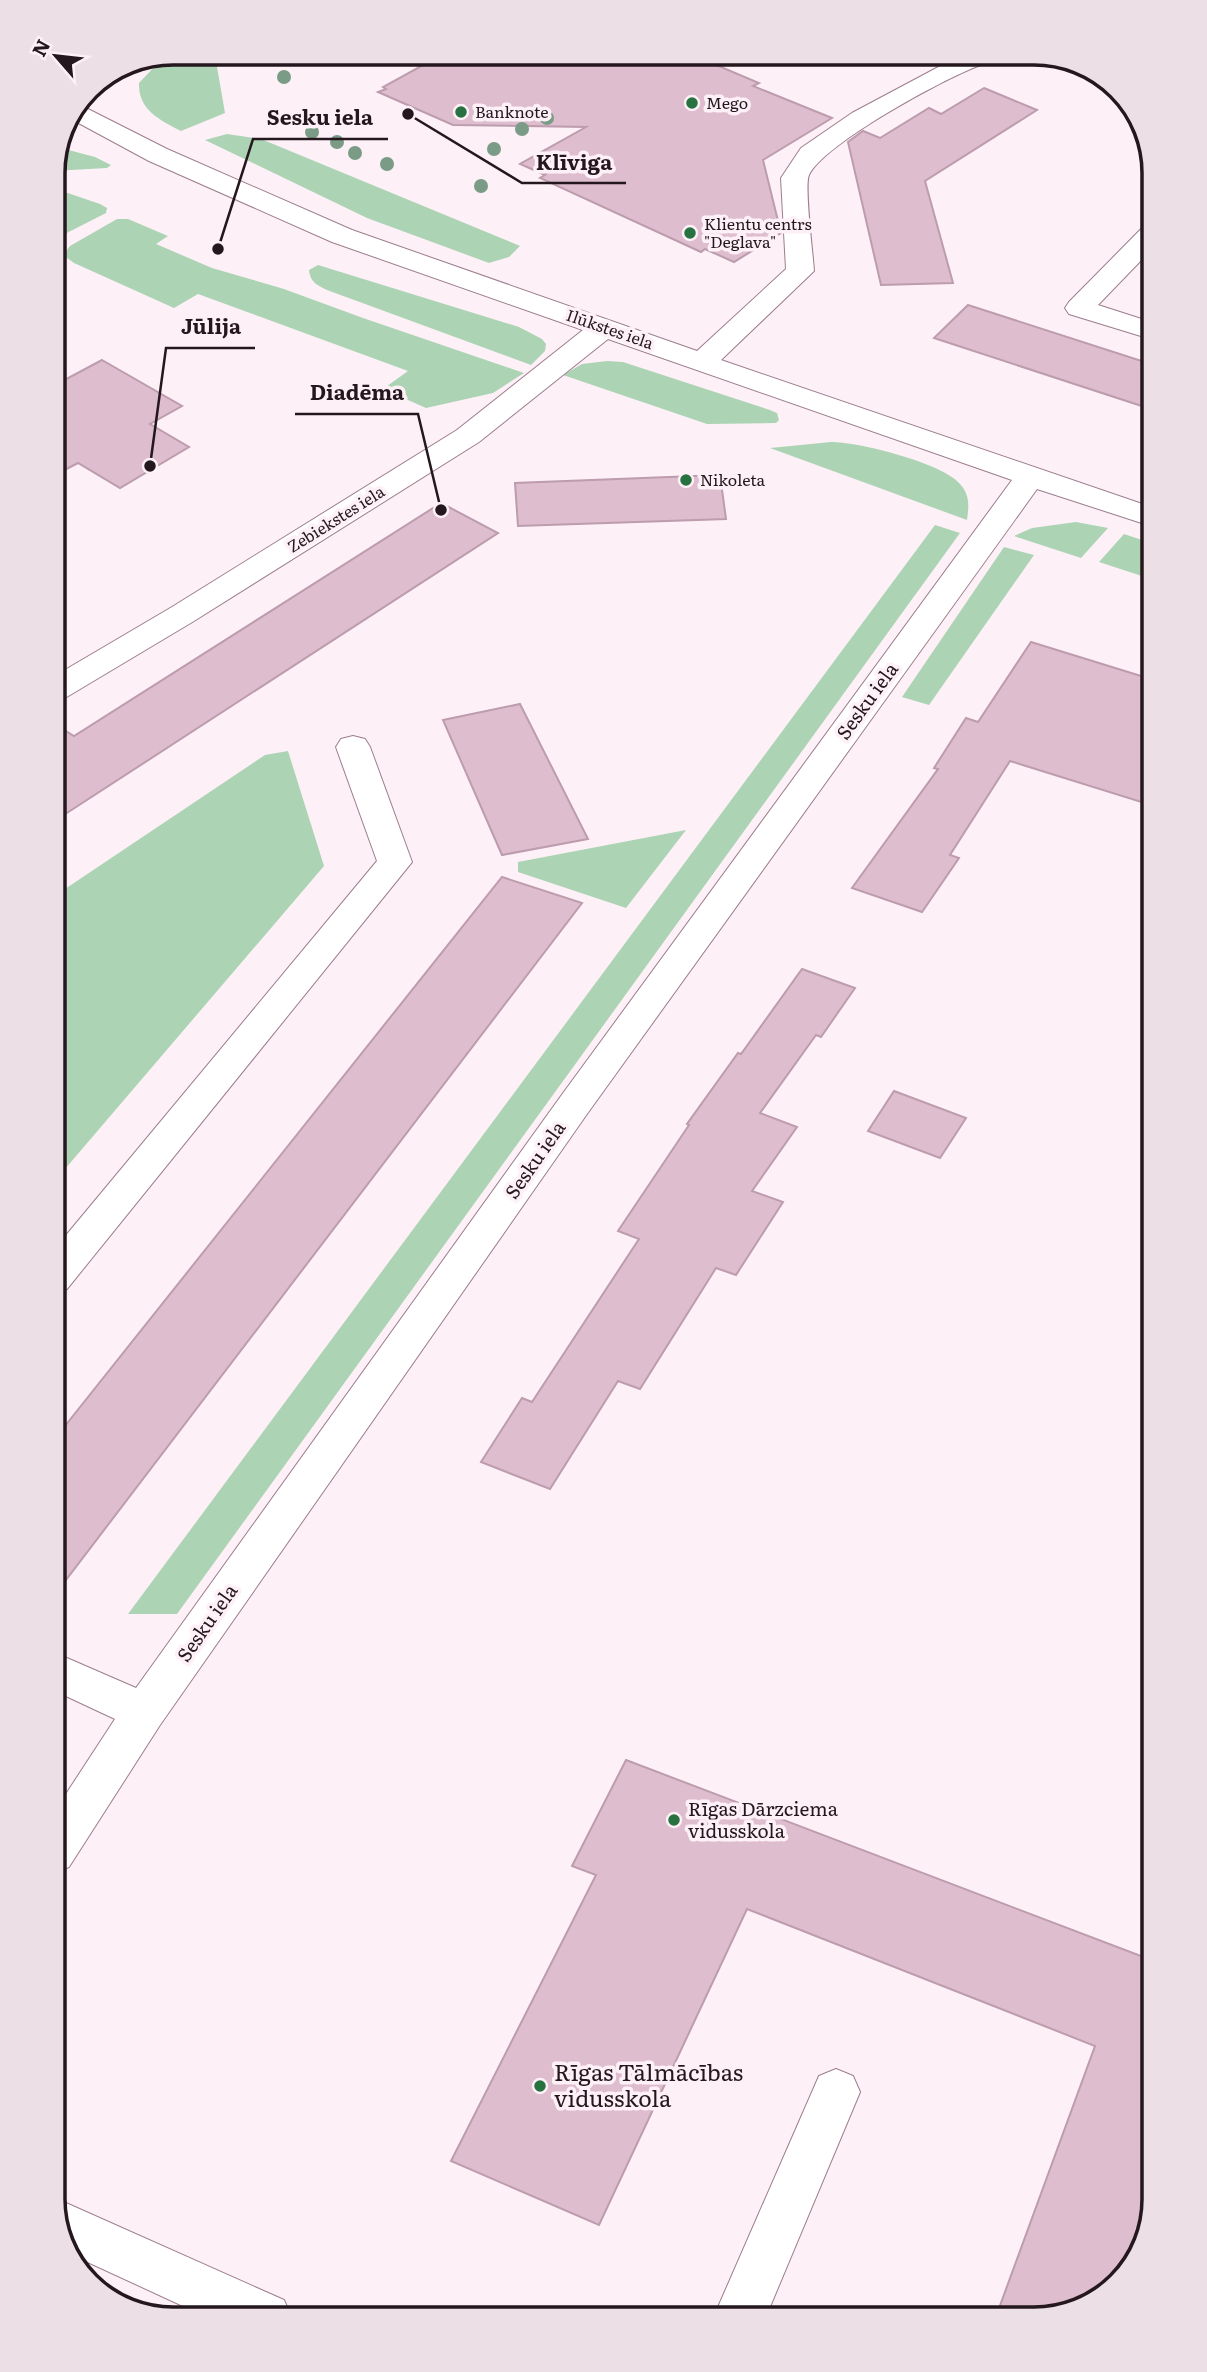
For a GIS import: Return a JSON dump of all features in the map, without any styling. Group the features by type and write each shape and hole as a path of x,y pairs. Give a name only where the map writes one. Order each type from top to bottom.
{"street":[{"path":"702,362 800,271 794,178 810,154 861,119 959,65"},
{"name":"Ilūkstes iela","path":"82,115 158,155 342,236 1142,514"},
{"path":"1142,244 1079,308 1142,328"},
{"name":"Zebiekstes iela","path":"65,684 183,614 468,436 605,327"},
{"name":"Sesku iela","path":"65,1833 144,1712 574,1105 1031,476"},
{"path":"65,1263 395,862 353,747"},
{"path":"65,1676 144,1712"},
{"path":"744,2307 836,2092"},
{"path":"69,2229 242,2307"}],"green space":[{"path":"217,65 225,113 181,131 165,123 146,107 139,83 155,67"},
{"path":"227,134 261,139 520,246 509,257 489,263 367,218 205,140"},
{"path":"67,150 95,157 111,165 107,168 65,170"},
{"path":"65,192 100,204 107,208 106,213 65,234"},
{"path":"117,219 128,219 168,236 156,244 212,268 284,289 524,373 493,393 426,408 383,389 408,371 198,294 174,308 74,263 65,256 70,246"},
{"path":"318,265 519,327 542,339 546,344 545,351 531,365 327,290 312,280 309,270"},
{"path":"623,362 770,410 777,413 779,420 776,423 707,424 563,375 582,364"},
{"path":"831,442 900,455 951,476 966,492 967,520 770,448"},
{"path":"1076,522 1108,528 1081,558 1014,536 1032,528"},
{"path":"935,525 960,533 177,1614 128,1614"},
{"path":"1124,534 1142,540 1142,576 1099,562"},
{"path":"1004,547 1034,555 929,705 902,697"},
{"path":"288,751 324,866 65,1169 65,889 265,755"},
{"path":"686,830 626,908 518,872 518,862"}],"building":[{"path":"423,65 716,65 759,83 753,86 832,118 763,160 781,233 734,262 705,249 701,252 540,178 545,175 520,164 586,127 453,125 378,92 386,89 383,87"},
{"path":"984,88 1037,110 925,181 953,283 881,285 848,142 863,131 880,138 929,108 941,114"},
{"path":"968,305 1142,361 1142,406 934,338"},
{"path":"102,360 182,406 150,424 189,447 120,488 78,463 65,470 65,380"},
{"path":"720,475 726,519 518,526 515,483"},
{"path":"441,503 498,533 65,814 65,730 74,736"},
{"path":"1031,642 1142,676 1142,802 1010,761 950,855 959,858 922,912 852,888 938,769 934,768 966,718 978,722"},
{"path":"520,704 588,839 502,855 443,720"},
{"path":"502,877 582,903 65,1581 65,1426"},
{"path":"802,969 855,988 821,1037 816,1035 760,1113 797,1127 752,1191 783,1202 736,1275 716,1268 640,1389 618,1381 550,1489 481,1462 522,1398 532,1402 639,1239 618,1231 689,1125 687,1124"},
{"path":"894,1091 966,1118 940,1158 868,1131"},
{"path":"626,1760 1142,1956 1141,2214 1137,2234 1116,2271 1106,2281 1076,2299 1056,2305 999,2307 1095,2046 747,1909 599,2225 451,2161 596,1875 572,1866"}],"place":[{"name":"Mego","path":"692,103"},
{"name":"Banknote","path":"461,112"},
{"name":"Klīviga","path":"408,114"},
{"name":"Klientu centrs \"Deglava\"","path":"690,233"},
{"name":"Sesku iela","path":"218,249"},
{"name":"Jūlija","path":"150,466"},
{"name":"Nikoleta","path":"686,480"},
{"name":"Diadēma","path":"441,510"},
{"name":"Rīgas Dārzciema vidusskola","path":"674,1820"},
{"name":"Rīgas Tālmācības vidusskola","path":"540,2086"}]}
